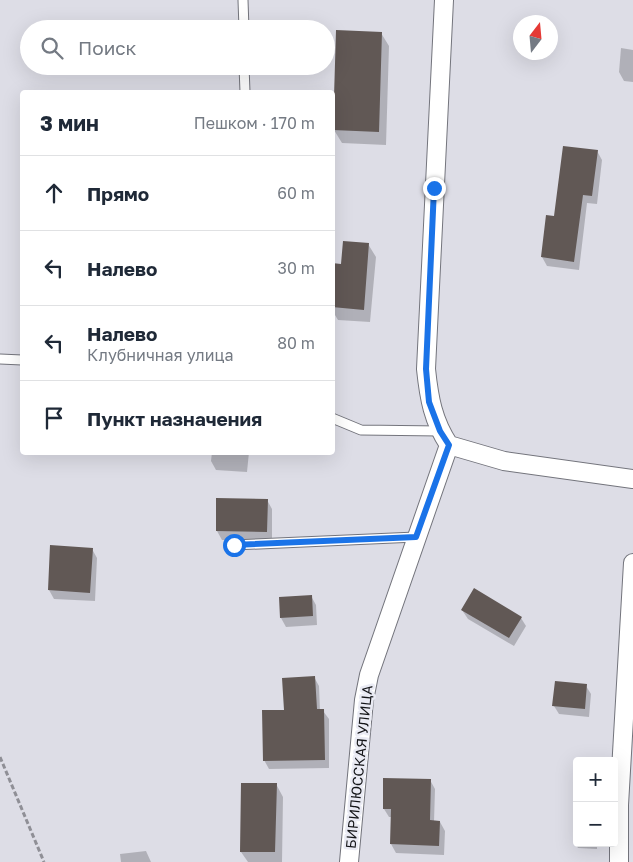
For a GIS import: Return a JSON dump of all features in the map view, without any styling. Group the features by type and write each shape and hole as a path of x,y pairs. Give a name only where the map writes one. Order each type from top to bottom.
{"street":[{"path":"444,0 426,369 429,402 444,438 504,460 633,479"},
{"name":"БИРИЛЮССКАЯ УЛИЦА","path":"350,862 364,700 369,675 416,537 444,438"},
{"path":"619,862 619,805 633,563"}],"lane":[{"path":"243,0 244,20"},
{"path":"244,75 245,90"},
{"path":"0,359 20,360"},
{"path":"335,419 361,430 444,438"},
{"path":"234,545 416,537"}],"path":[{"path":"0,757 44,862"}],"building":[{"path":"336,30 382,32 379,132 335,130"},
{"path":"563,146 598,150 592,196 583,195 574,262 541,257 546,215 554,216"},
{"path":"343,241 369,243 364,310 335,307 335,263 341,264"},
{"path":"216,498 268,499 267,532 216,531"},
{"path":"50,545 93,548 90,593 48,590"},
{"path":"474,588 522,617 509,638 461,610"},
{"path":"312,595 313,616 280,618 279,597"},
{"path":"315,676 317,709 324,709 325,760 263,761 262,710 284,710 282,678"},
{"path":"555,681 587,684 585,709 552,706"},
{"path":"383,778 431,779 430,820 440,821 439,846 390,844 391,809 383,809"},
{"path":"241,783 277,783 275,852 240,852"}],"route":[{"path":"234,545 416,537 449,445 440,431 429,402 426,369 434,188"}]}
